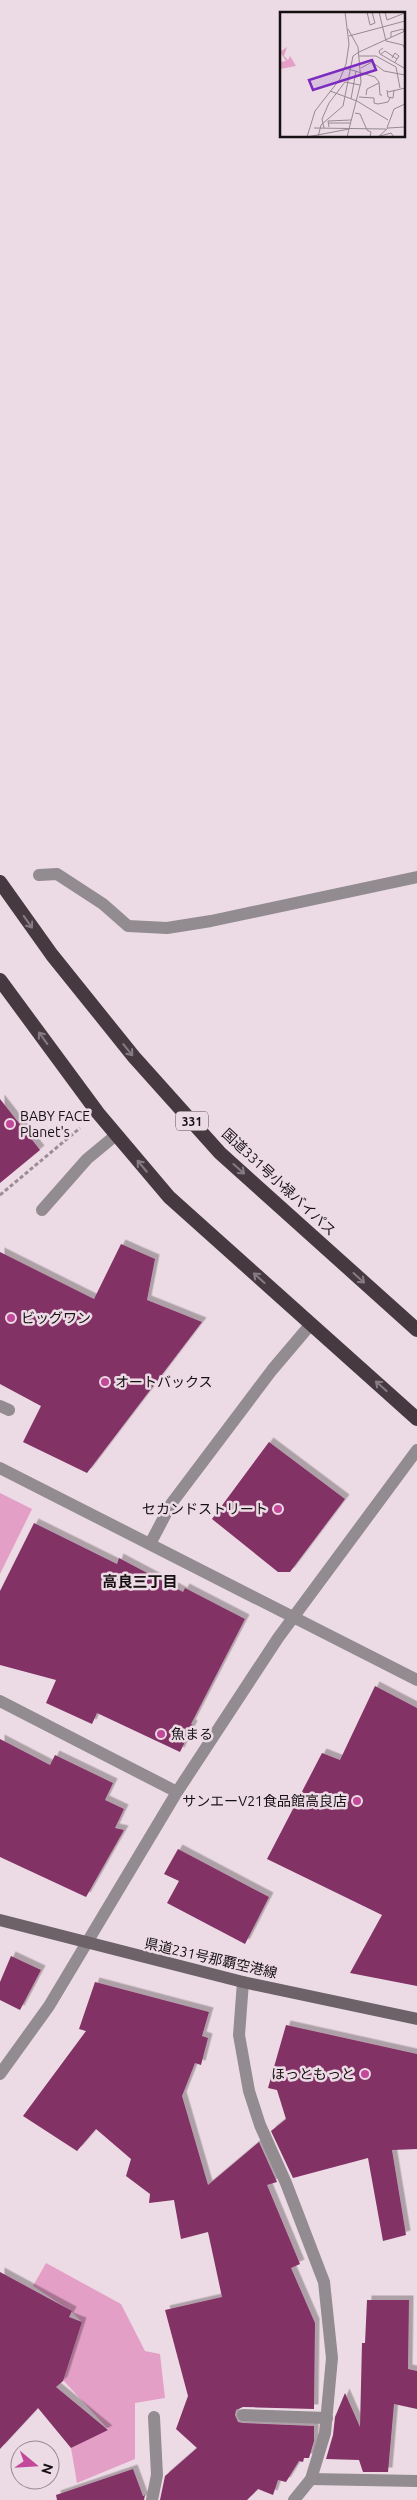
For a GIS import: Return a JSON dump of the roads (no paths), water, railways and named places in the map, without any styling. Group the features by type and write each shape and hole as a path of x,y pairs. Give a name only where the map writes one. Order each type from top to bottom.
{"highway":[{"name":"国道331号小禄バイパス","path":"0,882 52,955 134,1057 220,1153 417,1330"},
{"path":"0,980 98,1113 169,1196 417,1419"}],"main road":[{"name":"県道231号那覇空港線","path":"0,1920 244,1982 417,2019"}],"street":[{"path":"38,875 57,874 103,904 128,926 167,928 211,921 417,877"},
{"path":"42,1210 87,1159 116,1135"},
{"path":"150,1544 171,1504 272,1370 311,1324"},
{"path":"0,2074 49,2006 177,1792 293,1618 417,1450"},
{"path":"0,1468 417,1680"},
{"path":"0,1701 177,1792"},
{"path":"244,1982 239,2035 249,2091 260,2125 286,2182 324,2282 332,2358 325,2433 311,2478 294,2500"},
{"path":"243,2415 327,2418"},
{"path":"152,2500 157,2475 154,2417"},
{"path":"311,2478 417,2481"}],"place":[{"name":"BABY FACE Planet's","path":"10,1124"},
{"name":"ビッグワン","path":"11,1318"},
{"name":"オートバックス","path":"105,1382"},
{"name":"セカンドストリート","path":"278,1509"},
{"name":"魚まる","path":"161,1734"},
{"name":"サンエーV21食品館高良店","path":"357,1801"},
{"name":"ほっともっと","path":"365,2074"}],"district":[{"name":"高良三丁目","path":"140,1581"}]}
